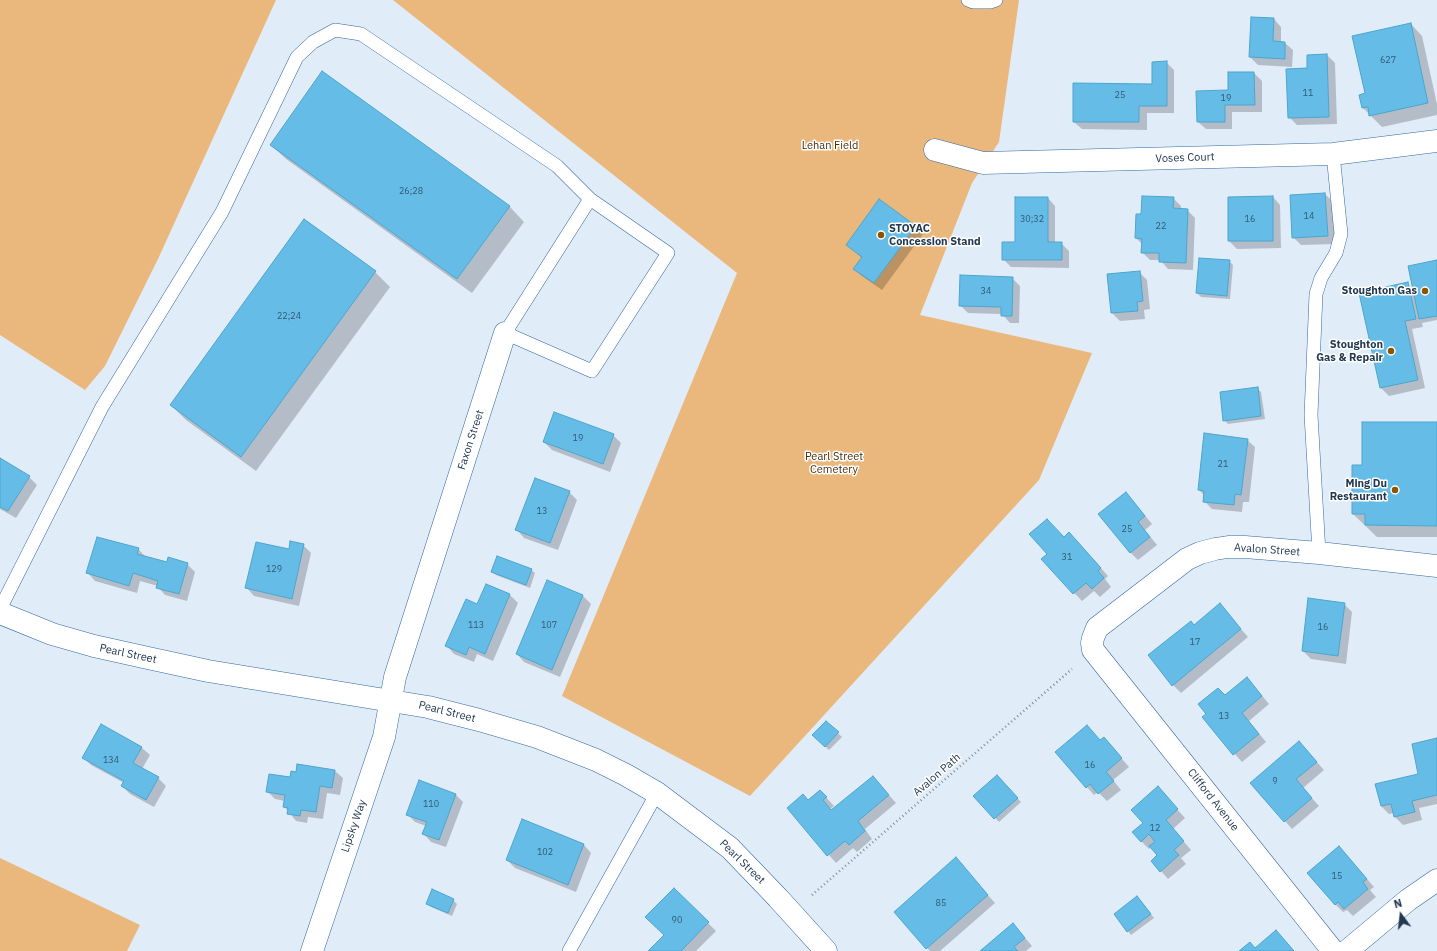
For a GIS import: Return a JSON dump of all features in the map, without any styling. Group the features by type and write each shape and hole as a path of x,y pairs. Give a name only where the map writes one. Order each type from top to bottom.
{"street":[{"name":"Voses Court","path":"935,150 983,163 1333,154 1437,141"},
{"name":"Faxon Street","path":"391,700 396,677 505,332"},
{"name":"Avalon Street","path":"1093,650 1092,643 1097,628 1187,559 1200,553 1228,547 1245,547 1319,553 1437,566"},
{"name":"Pearl Street","path":"0,614 52,634 94,646 148,658 208,671 428,707 537,737 596,760 657,793 730,848 826,951"},
{"name":"Clifford Avenue","path":"1093,650 1333,951"},
{"name":"Lipsky Way","path":"312,951 384,736 391,700"},
{"path":"1347,951 1408,900 1437,880"}],"lane":[{"path":"968,0 973,2 990,2 996,0"},
{"path":"0,609 102,407 222,212 297,57 313,42 335,30 361,34 557,166 590,199 668,253 592,371 505,332"},
{"path":"1319,553 1311,415 1316,294 1321,278 1336,253 1341,234 1333,154"},
{"name":"Faxon Street","path":"505,332 590,199"},
{"path":"569,951 657,793"}],"path":[{"name":"Avalon Path","path":"792,913 1093,650"}],"green space":[{"path":"0,0 276,0 158,259 105,366 85,390 0,335"},
{"path":"393,0 1019,0 999,142 972,183 920,315 1092,353 1039,480 750,796 562,696 737,273"},
{"path":"0,858 140,925 127,951 0,951"}],"building":[{"path":"1251,17 1274,18 1273,41 1285,42 1285,59 1249,57"},
{"path":"1411,23 1428,103 1369,116 1368,107 1362,108 1359,95 1365,93 1352,36"},
{"path":"1327,54 1329,117 1288,118 1286,69 1307,68 1307,55"},
{"path":"1167,61 1167,106 1139,106 1139,122 1073,122 1073,83 1152,84 1152,62"},
{"path":"322,71 510,206 457,279 270,145"},
{"path":"1228,72 1254,72 1255,105 1225,105 1225,122 1197,122 1196,91 1228,90"},
{"path":"1325,193 1328,236 1292,238 1290,195"},
{"path":"1142,196 1174,197 1173,208 1188,209 1186,263 1159,262 1159,253 1141,253 1142,239 1135,238 1136,214 1141,214"},
{"path":"1273,196 1273,241 1228,241 1228,197"},
{"path":"1015,197 1048,197 1048,242 1062,242 1062,260 1002,260 1002,242 1015,242"},
{"name":"STOYAC Concession Stand","path":"879,199 916,226 874,283 853,269 862,257 846,245"},
{"path":"304,219 376,271 241,457 170,405"},
{"path":"1199,258 1230,260 1227,296 1196,293"},
{"name":"Stoughton Gas","path":"1437,260 1437,316 1419,319 1408,266"},
{"path":"1140,271 1143,301 1137,302 1138,311 1111,313 1107,274"},
{"path":"960,275 1013,277 1012,316 1001,316 1001,307 959,306"},
{"name":"Stoughton Gas & Repair","path":"1408,282 1416,319 1405,321 1418,380 1380,388 1359,293"},
{"path":"1258,387 1261,416 1223,421 1220,392"},
{"path":"554,412 614,434 603,464 543,442"},
{"name":"Ming Du Restaurant","path":"1362,422 1437,422 1437,526 1365,525 1365,514 1352,514 1352,465 1362,465"},
{"path":"1204,433 1248,439 1241,495 1235,494 1234,505 1203,502 1204,491 1198,490"},
{"path":"0,458 30,476 8,511 0,507"},
{"path":"535,478 570,491 550,543 515,530"},
{"path":"1126,492 1145,516 1138,522 1150,537 1130,553 1098,514"},
{"path":"1047,519 1064,537 1069,532 1101,568 1098,571 1104,578 1092,589 1086,583 1073,594 1041,559 1047,554 1029,534"},
{"path":"97,537 139,548 137,554 167,562 168,557 188,563 179,594 156,588 158,581 133,573 129,586 86,573"},
{"path":"290,541 304,544 292,599 245,588 256,542 289,549"},
{"path":"497,556 532,569 526,585 491,572"},
{"path":"547,580 583,595 552,670 516,654"},
{"path":"486,584 510,594 485,654 469,647 466,655 445,646 466,599 477,604"},
{"path":"1308,598 1345,603 1338,656 1302,651"},
{"path":"1220,603 1241,629 1172,686 1148,655 1191,621 1194,625"},
{"path":"1247,677 1262,696 1242,713 1259,734 1233,755 1202,717 1206,714 1198,704 1218,688 1225,695"},
{"path":"826,721 839,732 825,747 812,735"},
{"path":"101,724 142,747 133,763 159,777 146,800 121,786 124,781 82,758"},
{"path":"1087,725 1100,740 1104,737 1122,758 1106,772 1114,781 1098,794 1090,784 1086,788 1055,752"},
{"path":"1437,738 1437,795 1412,801 1415,812 1394,817 1391,804 1381,806 1375,784 1418,774 1412,744"},
{"path":"1299,741 1317,762 1296,779 1312,798 1284,822 1250,783"},
{"path":"297,764 335,770 332,788 320,786 316,812 301,810 300,816 287,814 288,808 283,807 285,795 266,792 269,774 290,777 291,771 296,772"},
{"path":"997,775 1018,798 994,819 973,796"},
{"path":"873,776 889,795 858,821 865,831 849,845 845,841 827,856 787,808 803,794 808,800 820,790 827,797 823,800 831,810"},
{"path":"419,780 456,794 439,840 422,834 427,822 406,815"},
{"path":"1158,786 1178,809 1166,820 1184,841 1174,850 1179,855 1160,872 1151,861 1157,855 1149,846 1155,842 1149,834 1141,842 1132,832 1143,823 1131,810"},
{"path":"522,819 584,844 568,885 506,860"},
{"path":"1339,846 1367,879 1363,882 1368,889 1344,909 1338,902 1335,905 1307,873"},
{"path":"956,857 988,895 926,949 894,912"},
{"path":"674,888 709,922 681,951 648,951 664,935 645,917"},
{"path":"432,889 454,899 448,913 426,904"},
{"path":"1137,896 1151,914 1127,932 1114,914"},
{"path":"1013,923 1025,938 1014,947 1018,951 980,951"},
{"path":"1276,930 1294,951 1239,951 1250,942 1255,948"}],"place":[{"name":"STOYAC Concession Stand","path":"881,235"},
{"name":"Stoughton Gas","path":"1425,291"},
{"name":"Stoughton Gas & Repair","path":"1391,351"},
{"name":"Ming Du Restaurant","path":"1395,490"}],"park label":[{"name":"Lehan Field","path":"830,146"},
{"name":"Pearl Street Cemetery","path":"834,463"}]}
